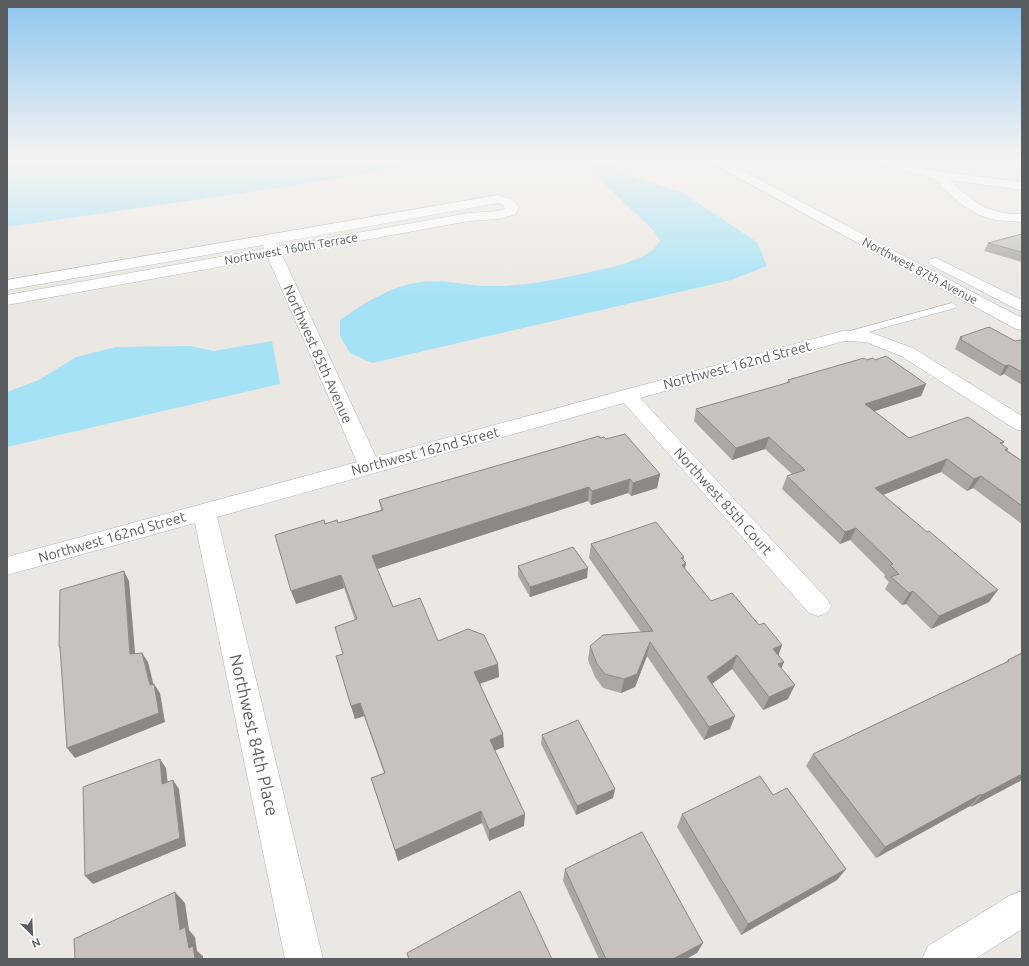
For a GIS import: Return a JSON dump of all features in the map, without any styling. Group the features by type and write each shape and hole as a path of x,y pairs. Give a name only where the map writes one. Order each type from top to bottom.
{"street":[{"name":"Northwest 160th Terrace","path":"7,300 468,205"},
{"name":"Northwest 160th Terrace","path":"7,285 469,217 498,215 511,211 511,205"},
{"name":"Northwest 87th Avenue","path":"797,205 1022,325"},
{"name":"Northwest 87th Avenue","path":"825,205 854,220"},
{"path":"971,205 977,210 992,216 1022,218"},
{"name":"Northwest 85th Avenue","path":"270,247 369,466"},
{"name":"Northwest 87th Avenue","path":"924,256 1022,306"},
{"name":"Northwest 162nd Street","path":"7,566 843,336 869,337 907,352 1022,424"},
{"name":"Northwest 85th Court","path":"627,395 818,606"},
{"name":"Northwest 84th Place","path":"204,511 304,959"},
{"path":"942,959 1022,909"}],"lane":[{"name":"Northwest 162nd Street","path":"843,336 952,306"}],"water":[{"path":"7,205 160,205 7,227"},
{"path":"627,205 701,205 757,242 767,266 731,280 372,363 350,353 340,336 340,320 378,296 399,287 429,281 485,286 512,285 551,280 605,269 621,265 644,256 651,251 660,241 654,231"},
{"path":"272,341 280,384 7,447 7,392 39,380 76,357 116,347 190,346 214,351"}],"building":[{"path":"1022,234 1022,252 988,243"},
{"path":"989,327 1015,341 1022,341 1022,372 1009,365 1005,366 960,339 962,338 960,337"},
{"path":"886,356 926,384 865,404 909,438 968,417 1004,442 1000,443 1008,449 1005,450 1022,461 1022,506 981,476 974,479 947,459 875,488 927,532 929,531 998,590 939,616 913,591 909,593 891,577 899,574 890,565 893,564 856,528 845,532 787,476 805,470 769,437 736,448 696,409 790,382 788,380 864,358 867,360 873,358 875,360"},
{"path":"625,434 660,474 633,483 630,479 592,491 589,487 372,556 393,607 420,598 438,641 468,629 484,635 498,664 474,672 503,734 490,740 525,814 489,830 481,811 395,850 371,778 385,773 360,703 351,706 336,656 343,654 335,627 357,619 341,575 291,591 275,535 324,520 325,524 337,520 338,523 383,510 379,500 599,436 600,438 604,437 606,439"},
{"path":"656,522 684,557 681,558 686,563 682,565 711,601 732,593 759,625 764,623 782,645 773,649 784,662 778,664 795,685 769,697 737,655 707,677 735,716 709,727 650,642 637,674 624,679 605,674 597,664 590,646 603,635 653,631 591,544"},
{"path":"573,547 588,568 530,587 518,566"},
{"path":"124,571 130,654 142,653 150,685 154,684 159,713 67,748 59,647 60,590"},
{"path":"1022,653 1022,774 982,795 981,794 885,847 813,754 1009,661 1008,660"},
{"path":"578,720 615,789 577,806 542,735"},
{"path":"160,759 162,784 173,780 180,838 85,876 83,787"},
{"path":"760,776 773,795 787,788 846,869 748,924 682,814"},
{"path":"642,832 703,943 673,959 606,959 565,869"},
{"path":"520,891 552,959 409,959 407,953"},
{"path":"175,892 180,930 185,927 189,948 193,946 195,959 75,959 74,939"}]}
